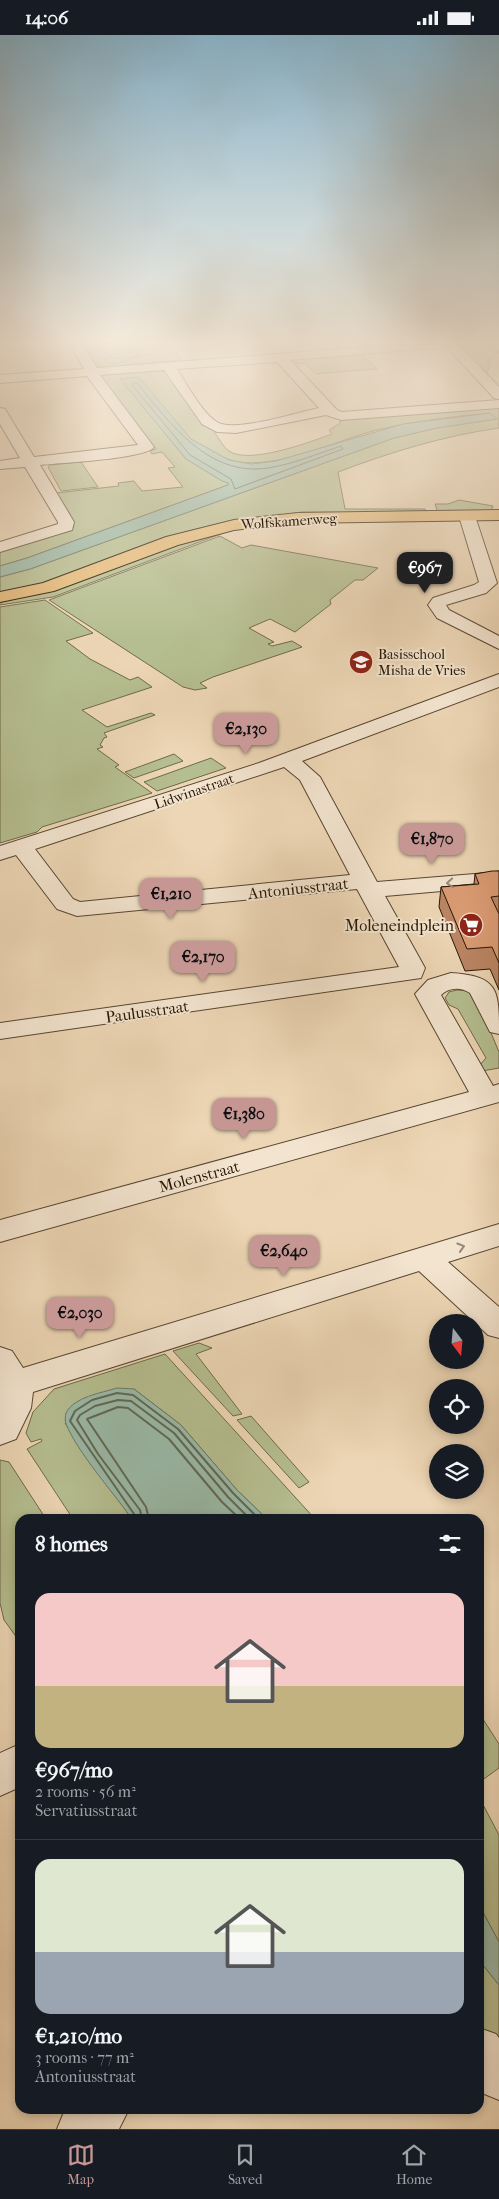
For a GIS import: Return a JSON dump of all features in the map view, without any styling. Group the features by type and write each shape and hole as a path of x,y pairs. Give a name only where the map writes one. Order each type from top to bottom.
{"main road":[{"name":"Wolfskamerweg","path":"0,597 48,587 172,541 234,525 298,518 499,515"}],"street":[{"path":"0,547 66,527 66,522 18,443"},
{"path":"0,465 136,451 146,447 144,443"},
{"path":"467,516 488,583 480,589 439,602 437,605 443,615 499,643"},
{"name":"Lidwinastraat","path":"11,850 167,801 497,683"},
{"path":"287,759 309,777 367,886 499,879"},
{"name":"Antoniusstraat","path":"11,850 65,904 77,909 367,886"},
{"name":"Paulusstraat","path":"0,1031 412,973 412,968 367,886"},
{"name":"Molenstraat","path":"0,1231 492,1095 428,994 437,985 452,981 470,982 481,988 499,1026"},
{"path":"2,1430 18,1397 8,1371 158,1340 499,1235"},
{"path":"424,1258 499,1326"},
{"path":"0,1776 15,1766"},
{"path":"484,2057 499,2076"},
{"path":"81,2129 99,2114"}],"shaded area":[{"path":"151,443 173,443 186,459 228,483 228,485 27,558 0,566 0,550 74,527 56,493 119,486 118,483 134,481 142,491 183,487 168,468 175,467 162,452 152,454 150,451 156,449"},
{"path":"195,443 222,443 229,451 238,455 250,455 280,451 307,443 338,443 284,459 246,463 230,460"},
{"path":"381,443 429,443 338,472 345,509 425,509 427,513 302,512 222,523 174,535 39,584 0,592 0,577 30,569"},
{"path":"81,462 98,487 61,491 48,467 50,465"},
{"path":"459,500 493,506 491,511 438,513 435,504 448,504"},
{"path":"234,529 53,597 0,605 2,602 65,587 183,543"},
{"path":"220,536 242,548 251,545 378,568 363,580 355,580 330,600 331,604 295,632 270,619 249,628 274,642 268,644 272,646 292,641 302,647 213,677 200,683 207,688 195,690 183,687 49,600"},
{"path":"45,600 93,633 66,641 90,659 130,680 138,677 152,687 82,710 107,727 151,713 155,715 104,733 107,737 104,738 100,745 103,747 97,749 119,765 115,767 152,793 42,827 37,832 0,843 0,607"},
{"path":"174,754 183,761 134,778 125,772"},
{"path":"211,758 226,768 157,791 144,782"},
{"path":"457,990 469,991 476,997 499,1052 499,1068 482,1071 479,1066 486,1058 458,1009 449,1005 445,998 449,992"},
{"path":"199,1343 212,1348 196,1354 242,1414 233,1416 173,1351"},
{"path":"165,1354 310,1514 262,1514 237,1490 181,1425 134,1389 65,1423 128,1514 70,1514 27,1449 42,1441 41,1439 31,1442 26,1433 33,1412 54,1389"},
{"path":"251,1416 309,1482 299,1488 237,1420"},
{"path":"0,1460 9,1462 43,1514 15,1514 15,1635 4,1620 0,1603"},
{"path":"484,1721 499,1744 499,1768 484,1779"},
{"path":"484,1806 499,1835 499,1942 484,1914"},
{"path":"484,1966 499,1985 499,2057 484,2038"}],"water":[{"path":"173,443 198,443 229,460 251,464 276,461 339,443 381,443 30,569 0,577 0,566 27,558 228,485 228,483 186,459"},
{"path":"117,1388 134,1389 181,1425 237,1490 262,1514 128,1514 87,1460 65,1422 66,1413 70,1408 88,1396"},
{"path":"484,1914 499,1942 499,1985 484,1966"}],"building":[{"path":"499,871 499,896 491,897 499,914 499,963 492,947 467,949 441,887 479,884 475,874"}],"place":[{"name":"Basisschool Misha de Vries","path":"361,662"},
{"name":"Moleneindplein","path":"471,925"}]}
